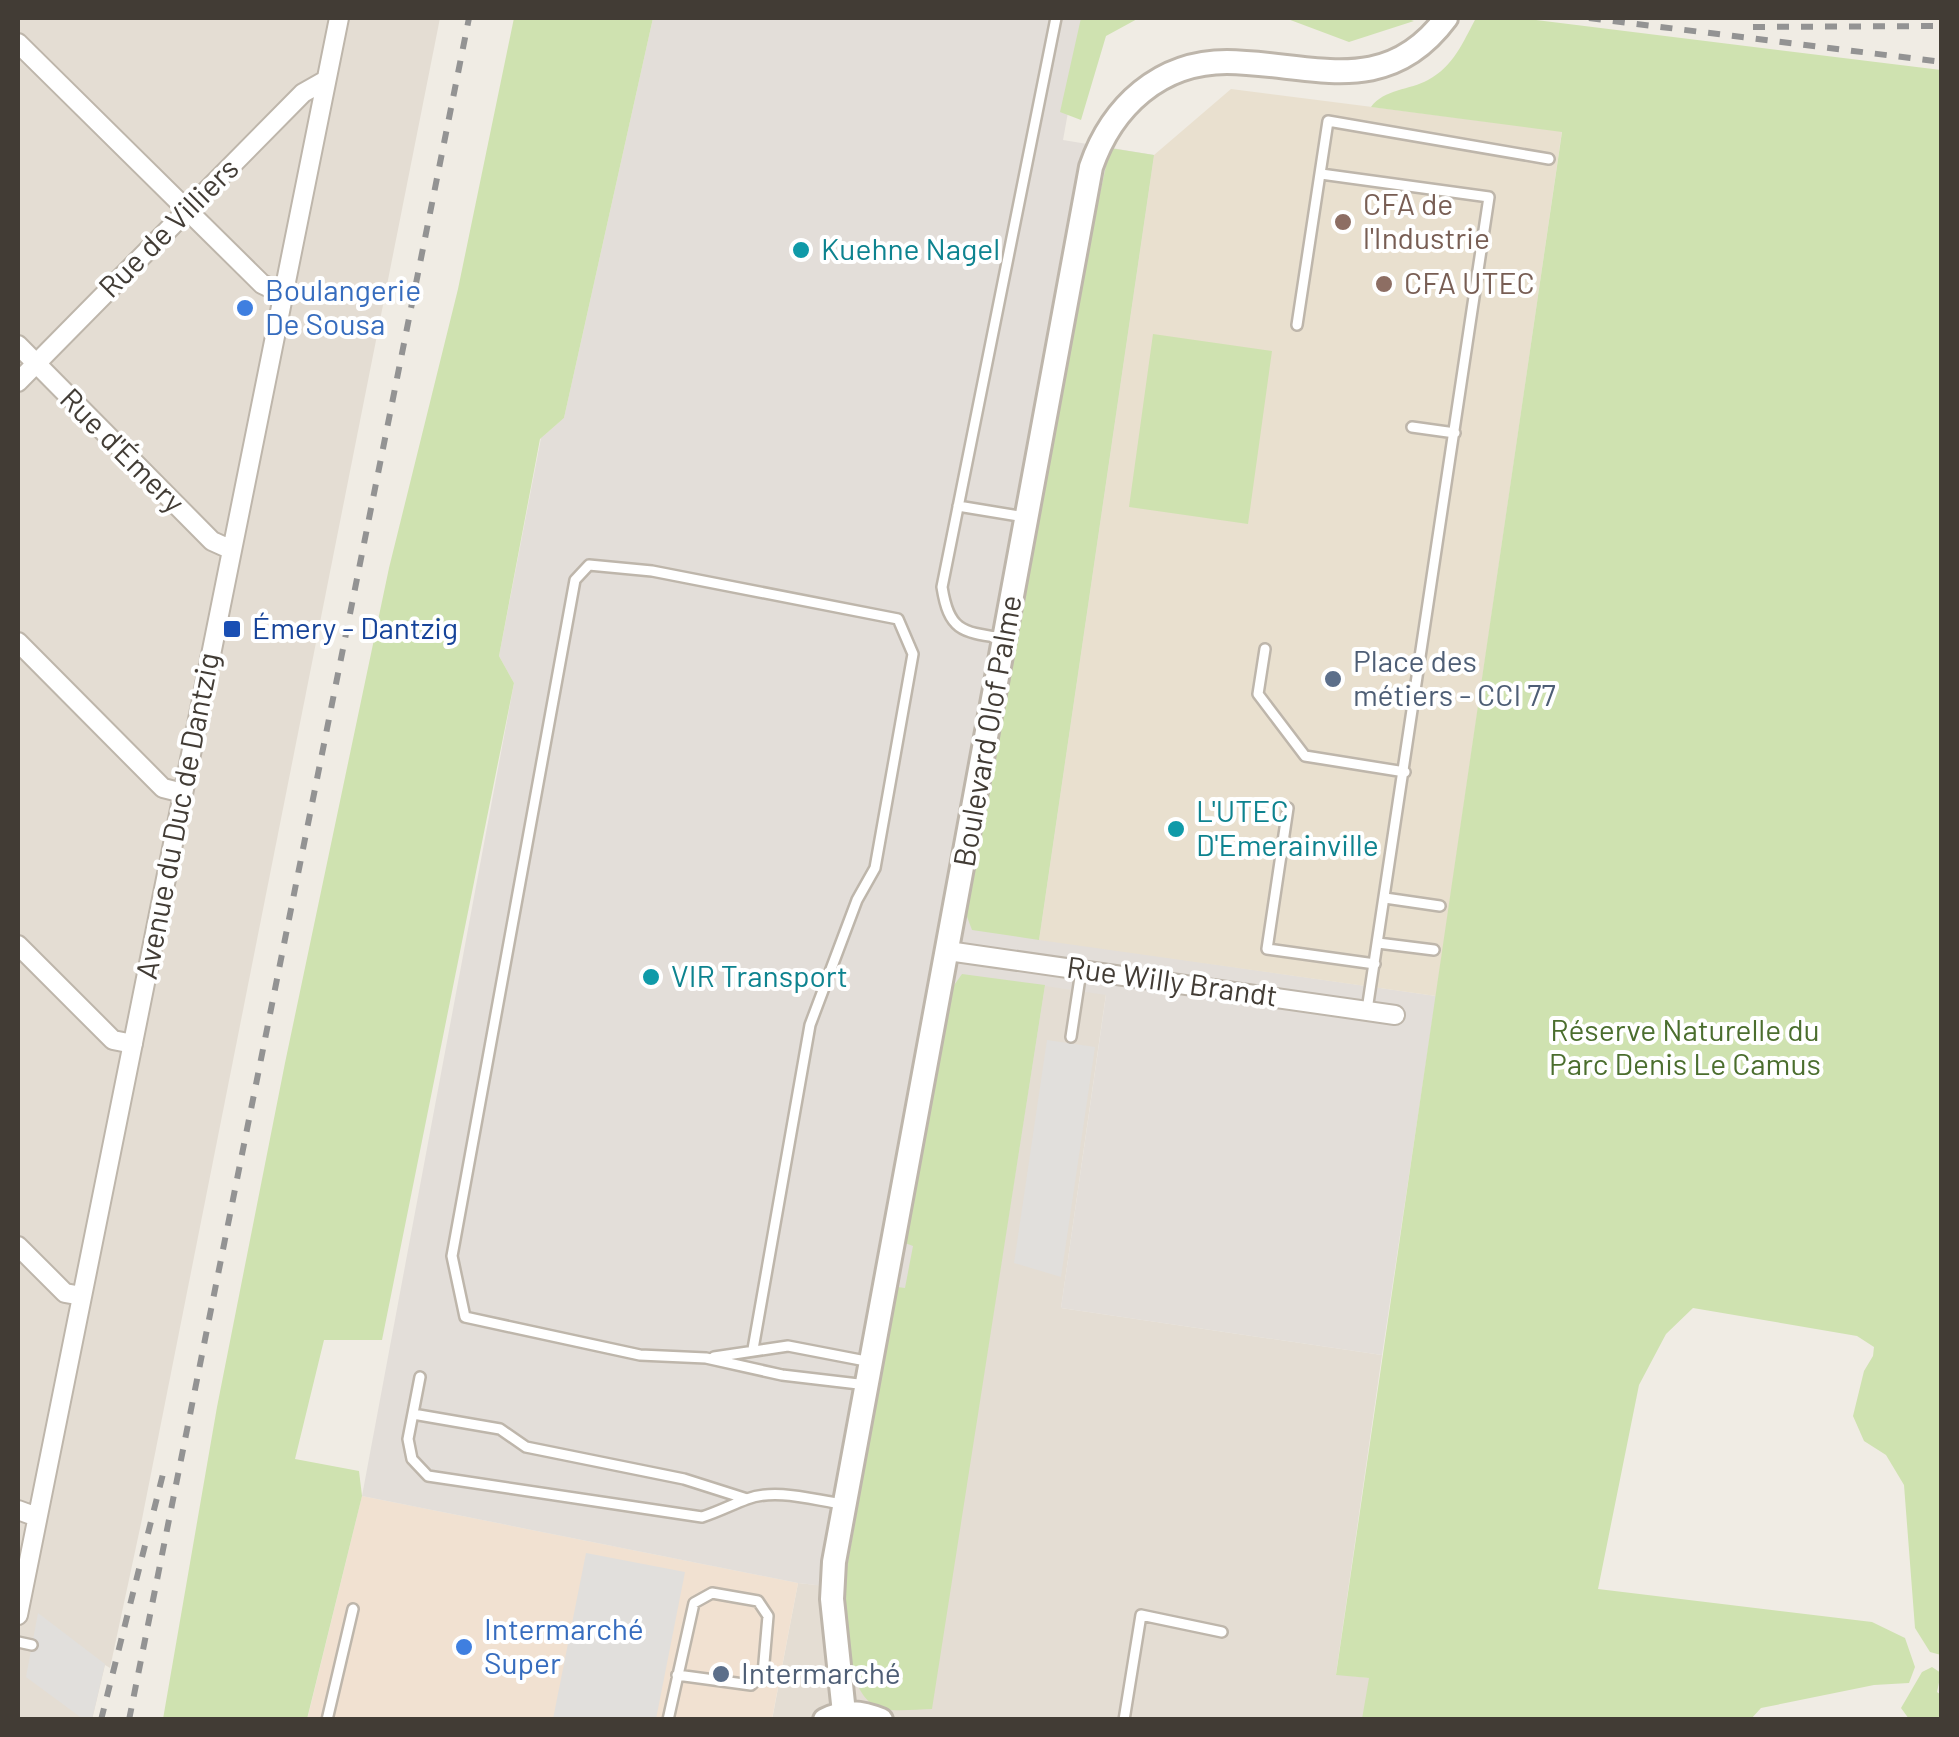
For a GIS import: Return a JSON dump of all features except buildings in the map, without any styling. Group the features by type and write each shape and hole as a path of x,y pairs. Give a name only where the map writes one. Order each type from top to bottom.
{"street":[{"name":"Avenue du Duc de Dantzig","path":"18,1615 339,18"},
{"name":"Boulevard Olof Palme","path":"834,1716 834,1562 1091,167 1112,120 1145,87 1185,67 1227,62 1357,72 1408,54 1446,18"},
{"path":"18,43 262,284 284,294"},
{"name":"Rue de Villiers","path":"18,382 302,93 326,80"},
{"name":"Rue d'Émery","path":"18,345 212,541 232,550"},
{"path":"18,642 163,788 183,793"},
{"path":"18,944 113,1040 132,1044"},
{"name":"Rue Willy Brandt","path":"948,951 1395,1015"},
{"path":"18,1246 66,1294 82,1296"},
{"path":"18,1510 37,1517"},
{"path":"834,1716 863,1713 881,1720"}],"lane":[{"path":"1005,638 967,632 956,626 946,610 942,587 1056,18"},
{"path":"1297,325 1328,121 1549,159"},
{"path":"1320,174 1489,198 1368,1011"},
{"path":"1303,197 1316,199"},
{"path":"1412,427 1455,433"},
{"path":"958,506 1027,517"},
{"path":"753,1350 810,1026 857,900 875,868 913,654 898,619 652,571 589,566 575,580 452,1256 465,1317 640,1355 706,1358 782,1375 871,1374"},
{"path":"1265,649 1258,694 1304,756 1406,772"},
{"path":"1288,808 1267,948 1375,964"},
{"path":"1385,898 1440,906"},
{"path":"1378,943 1434,950"},
{"path":"1071,1037 1081,968"},
{"path":"706,1358 788,1346 871,1374"},
{"path":"420,1377 408,1440 412,1459 428,1476 702,1517 747,1499 770,1495 845,1504"},
{"path":"413,1414 500,1430 526,1447 684,1479 747,1499"},
{"path":"668,1720 677,1674 694,1603 712,1593 758,1601 768,1616 763,1674 750,1685 677,1674"},
{"path":"327,1720 353,1608"},
{"path":"1124,1720 1141,1615 1222,1632"},
{"path":"18,1642 32,1645"}],"shaded area":[{"path":"18,18 440,18 142,1519 110,1668 105,1665 92,1720 18,1719"},
{"path":"653,18 1085,18 1063,140 1154,155 1039,939 1436,996 1382,1355 1061,1308 1106,995 1045,986 948,1600 798,1583 362,1496 514,683 499,656 541,438 564,418"},
{"path":"1231,89 1562,131 1436,996 1039,940 1154,155"},
{"path":"1045,985 1106,994 1061,1308 1382,1355 1336,1674 1555,1719 772,1720 798,1583 948,1599"},
{"path":"1047,1040 1095,1047 1061,1277 1014,1263"},
{"path":"362,1496 798,1583 772,1719 307,1720"},
{"path":"586,1553 685,1572 656,1719 553,1719"},
{"path":"38,1613 105,1664 92,1719 83,1719 26,1677"}],"green space":[{"path":"514,18 653,18 564,418 540,439 499,656 514,683 382,1340 324,1340 295,1459 359,1471 362,1496 307,1719 163,1719 217,1407 285,1063 389,568 458,289"},
{"path":"1081,18 1139,18 1106,36 1081,120 1060,112"},
{"path":"1285,18 1405,18 1414,21 1349,42"},
{"name":"Réserve Naturelle du Parc Denis Le Camus","path":"1476,18 1519,18 1941,70 1941,1655 1930,1652 1915,1628 1904,1485 1886,1455 1864,1441 1853,1416 1874,1347 1857,1336 1693,1308 1666,1334 1639,1385 1598,1589 1872,1622 1905,1638 1915,1667 1909,1683 1874,1685 1761,1708 1751,1719 1362,1719 1369,1678 1336,1675 1562,132 1371,107 1383,97 1421,83 1445,68"},
{"path":"1110,148 1154,155 1039,940 972,930 966,914 1086,257"},
{"path":"1153,334 1272,351 1248,524 1129,507"},
{"path":"962,974 1045,985 932,1709 890,1710 870,1702 853,1671 846,1628 846,1573 897,1287 905,1288 913,1246 905,1243 952,988"},
{"path":"1932,1667 1941,1673 1937,1692 1941,1695 1941,1719 1909,1719 1901,1708 1922,1672"}],"railway":[{"path":"129,1720 469,18"},
{"path":"1589,18 1942,62"},
{"path":"1753,27 1942,26"},
{"path":"101,1720 165,1466"}],"place":[{"name":"CFA de l'Industrie","path":"1343,222"},
{"name":"Kuehne Nagel","path":"801,250"},
{"name":"CFA UTEC","path":"1384,284"},
{"name":"Boulangerie De Sousa","path":"245,308"},
{"name":"Émery - Dantzig","path":"232,629"},
{"name":"Place des métiers - CCI 77","path":"1333,679"},
{"name":"L'UTEC D'Emerainville","path":"1176,829"},
{"name":"VIR Transport","path":"651,977"},
{"name":"Intermarché Super","path":"464,1647"},
{"name":"Intermarché","path":"721,1674"}]}
